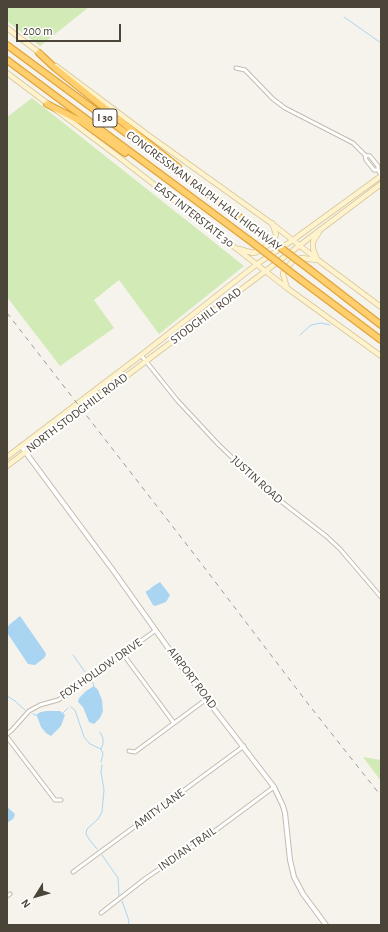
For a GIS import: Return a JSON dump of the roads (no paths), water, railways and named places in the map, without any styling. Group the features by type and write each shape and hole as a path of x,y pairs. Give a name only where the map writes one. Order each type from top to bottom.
{"highway":[{"name":"CONGRESSMAN RALPH HALL HIGHWAY","path":"7,45 261,233 381,325"},
{"path":"39,53 55,68 172,162 203,190"},
{"name":"CONGRESSMAN RALPH HALL HIGHWAY","path":"7,60 117,143 182,189 381,341"},
{"path":"47,104 82,122 171,184 182,189"}],"main road":[{"path":"7,28 148,135 271,223 381,307"},
{"name":"EAST INTERSTATE 30","path":"7,74 120,158 287,288 381,356"},
{"name":"STODGHILL ROAD","path":"141,355 257,264 293,240 381,175"},
{"name":"STODGHILL ROAD","path":"146,361 381,184"},
{"path":"235,248 253,253 268,246 276,238 276,234 271,223"},
{"path":"318,260 313,242 321,230"},
{"path":"287,288 283,274 284,270 294,260 302,258 318,260"},
{"name":"NORTH STODGHILL ROAD","path":"7,457 141,355"},
{"name":"NORTH STODGHILL ROAD","path":"7,466 146,361"}],"street":[{"path":"236,68 245,70 273,99 285,108 343,137 361,149 366,155 370,156 378,166 378,170 381,175"},
{"path":"366,155 366,160 374,170 378,170"},
{"name":"JUSTIN ROAD","path":"141,355 177,400 218,444 246,472 335,545 381,596"},
{"name":"AIRPORT ROAD","path":"21,446 186,672 208,698 274,787 285,813 290,860 294,877 303,894 326,925"},
{"name":"FOX HOLLOW DRIVE","path":"7,735 29,711 40,705 58,700 65,696 156,630"},
{"path":"123,654 174,724"},
{"path":"129,751 135,752 208,698"},
{"path":"7,735 55,800 61,800"},
{"name":"AMITY LANE","path":"73,872 244,746"},
{"name":"INDIAN TRAIL","path":"102,913 146,878 274,787"}],"water":[{"path":"160,582 170,595 166,602 155,606 153,605 146,591"},
{"path":"20,616 46,655 35,665 28,664 8,634 7,628 9,625"},
{"path":"94,686 98,690 102,700 103,711 100,718 94,724 89,722 83,707 78,702 79,698 86,691"},
{"path":"60,711 65,715 61,726 51,736 41,727 37,716 37,714 41,712"},
{"path":"7,807 15,815 13,819 7,823"}],"waterway":[{"path":"344,17 381,43"},
{"path":"300,335 311,325 321,323 330,325"},
{"path":"73,655 88,676"},
{"path":"92,681 94,686"},
{"path":"7,696 25,710"},
{"path":"71,707 75,710 84,737 90,744 101,749 103,754 101,762"},
{"path":"63,713 68,708"},
{"path":"33,714 38,716"},
{"path":"100,732 103,738 101,749"},
{"path":"97,849 86,834 87,829 98,819 102,812 104,790 101,772 102,765"},
{"path":"102,855 118,878 119,896"},
{"path":"122,901 129,921 128,925"}],"railway":[{"path":"7,313 309,705 381,796"}]}
